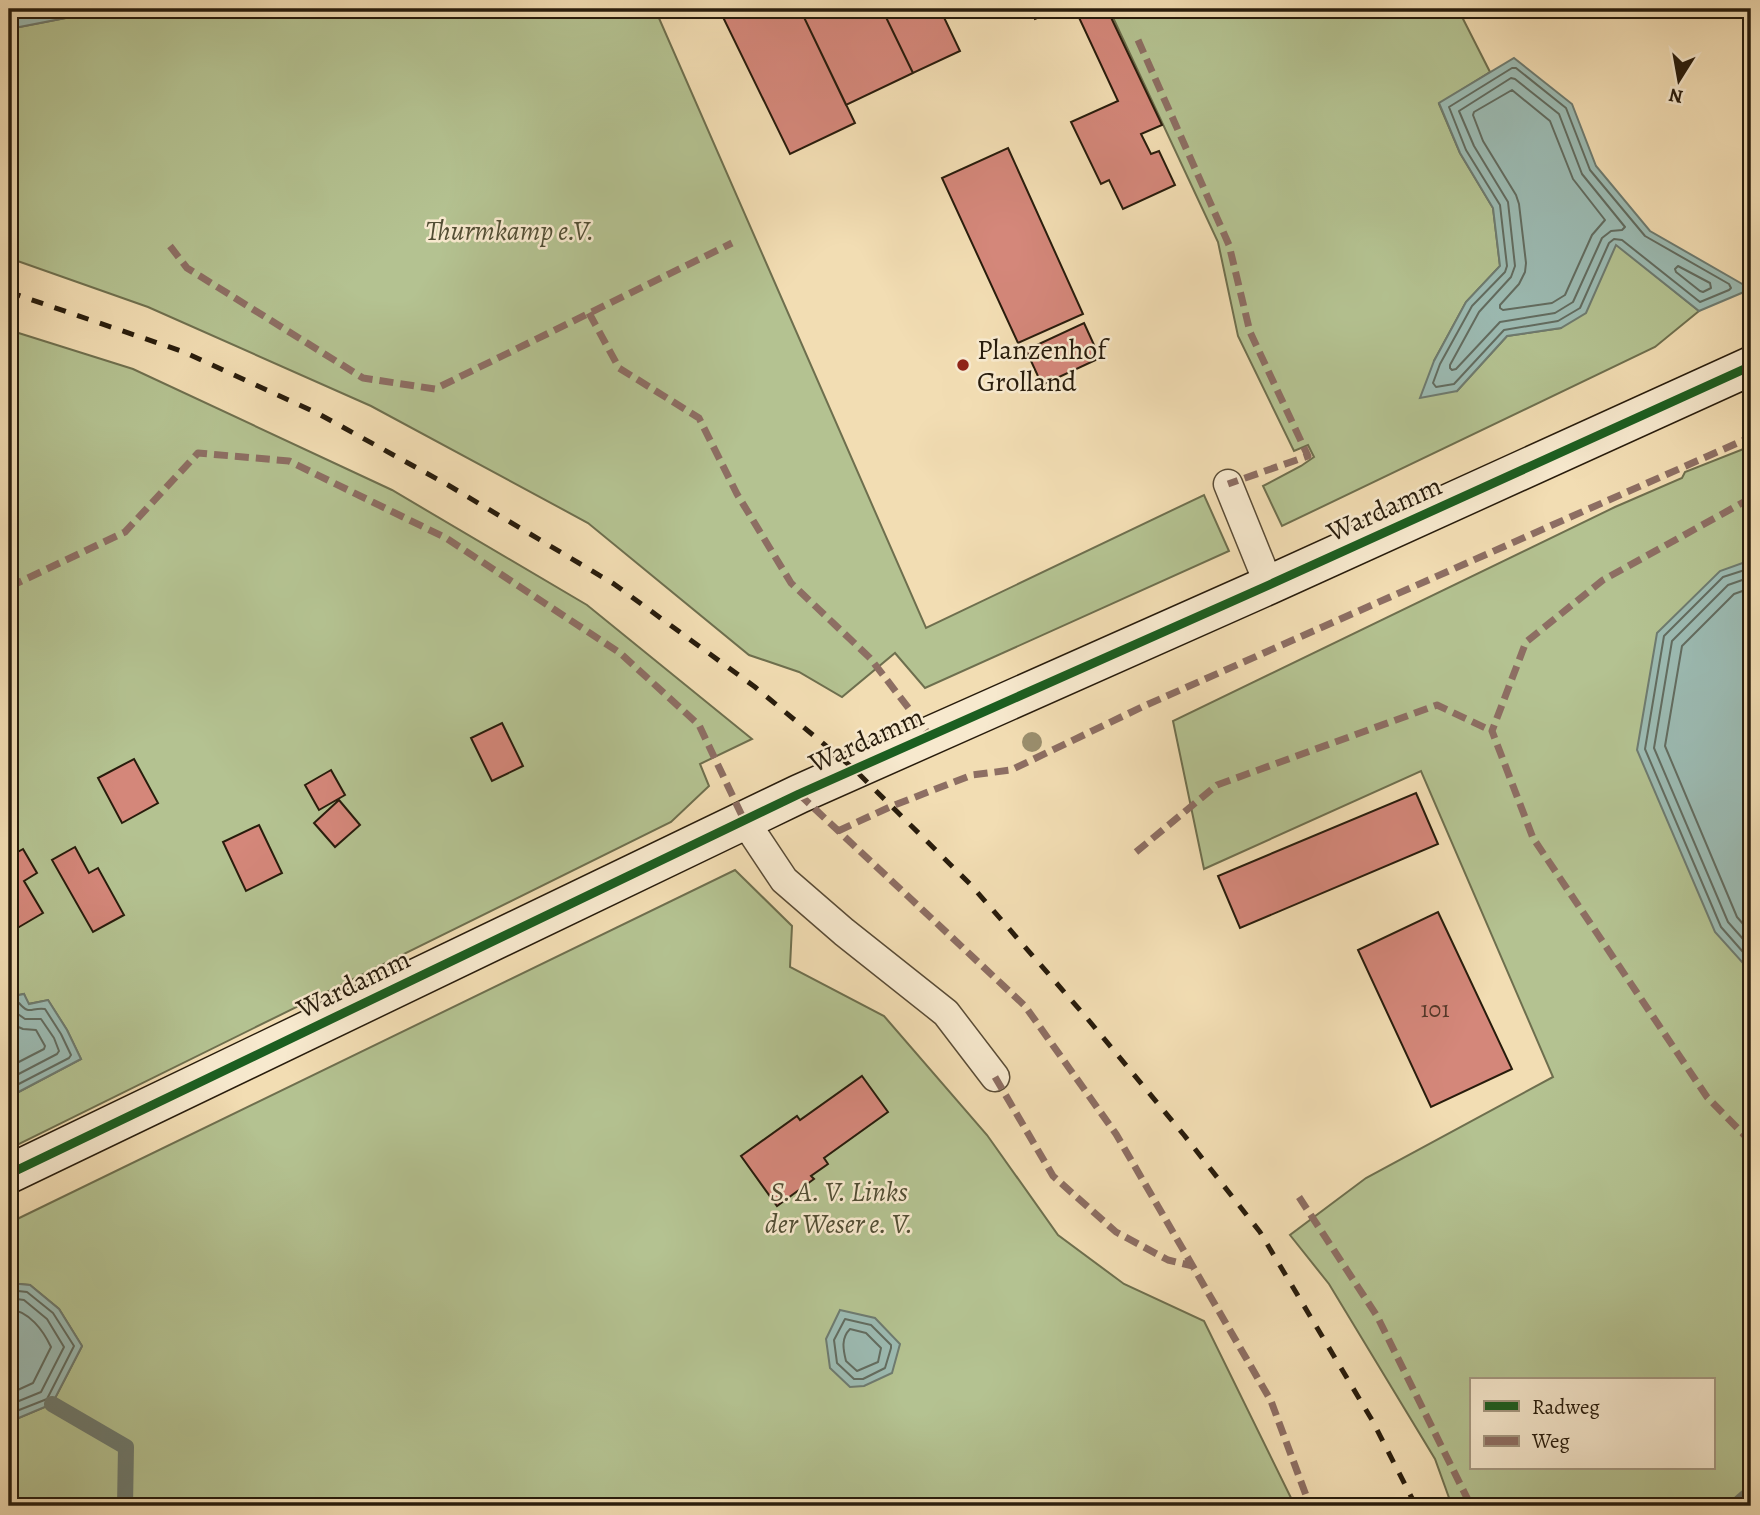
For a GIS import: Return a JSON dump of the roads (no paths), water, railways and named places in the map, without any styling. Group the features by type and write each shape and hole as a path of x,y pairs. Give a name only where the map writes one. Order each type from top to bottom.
{"street":[{"name":"Wardamm","path":"9,1174 843,774 1269,585 1751,366"}],"lane":[{"path":"1228,484 1269,585"},
{"path":"744,820 784,880 844,932 946,1013 995,1077"}],"water":[{"path":"9,9 112,9 9,29"},
{"path":"1514,58 1572,104 1596,166 1650,231 1751,289 1699,311 1616,245 1586,313 1561,328 1507,336 1457,391 1420,398 1434,361 1466,302 1500,266 1493,208 1460,153 1439,103"},
{"path":"1751,560 1751,972 1715,932 1637,750 1657,633 1720,571"},
{"path":"24,994 29,1004 48,1000 81,1059 9,1097 9,997"},
{"path":"9,1283 30,1285 59,1309 82,1346 52,1404 9,1422"},
{"path":"840,1310 875,1318 900,1344 892,1373 864,1386 850,1387 830,1368 826,1339"}],"waterway":[{"path":"52,1404 126,1447 125,1506"},
{"path":"1736,1506 1751,1493"}],"railway":[{"path":"9,292 184,352 317,413 448,485 614,584 755,687 854,769 971,885 1086,1017 1260,1232 1372,1420 1416,1506"}],"place":[{"name":"Planzenhof Grolland","path":"963,365"}],"park label":[{"name":"Thurmkamp e.V.","path":"510,230"},
{"name":"S. A. V. Links der Weser e. V.","path":"839,1207"}]}
